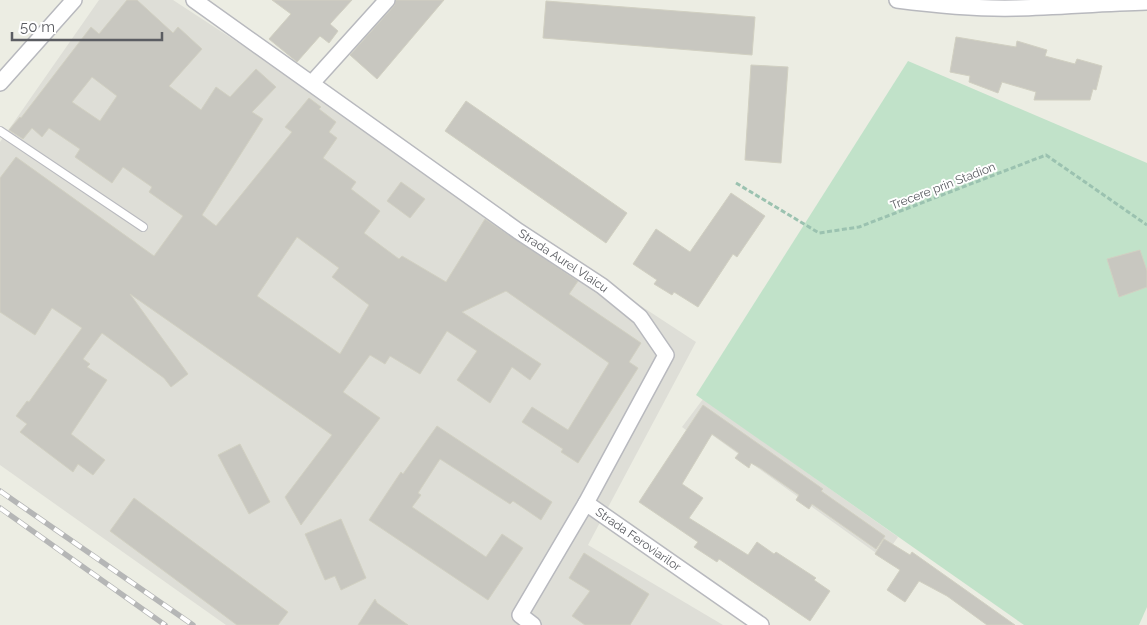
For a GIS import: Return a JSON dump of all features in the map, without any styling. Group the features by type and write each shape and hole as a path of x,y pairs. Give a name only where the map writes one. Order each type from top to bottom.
{"street":[{"path":"0,83 74,0"},
{"name":"Strada Aurel Vlaicu","path":"194,0 518,231 602,286 640,317 666,355 586,503"},
{"path":"312,83 387,0"},
{"path":"897,0 967,7 1014,8 1087,2 1147,2"},
{"name":"Strada Feroviarilor","path":"533,625 520,615 586,503 761,625"}],"lane":[{"path":"0,131 143,227"}],"path":[{"name":"Trecere prin Stadion","path":"736,182 819,233 859,227 1046,155 1147,226"}],"shaded area":[{"path":"99,0 173,0 696,342 588,545 723,625 226,625 0,465 0,142"},
{"path":"703,399 898,537 883,558 712,435 705,444 682,427"}],"green space":[{"path":"908,61 1147,163 1147,607 1139,625 1024,625 696,395"}],"building":[{"path":"127,0 137,0 173,33 178,27 202,49 169,86 201,110 216,87 230,97 256,69 276,87 252,112 263,119 202,215 216,226 292,132 285,127 309,98 321,107 319,109 336,122 329,132 337,138 323,158 356,182 351,189 380,211 364,233 399,259 402,256 446,282 485,219 578,281 569,294 641,343 629,362 638,368 578,463 561,452 563,449 522,422 532,407 568,430 609,363 506,291 462,312 541,364 530,380 512,367 490,403 457,380 477,351 447,331 420,374 390,356 385,364 370,355 343,392 380,418 301,525 285,497 332,435 130,294 188,374 171,387 164,378 102,333 83,359 90,364 87,367 107,380 71,434 105,460 93,475 78,464 73,472 20,432 27,424 16,416 27,401 29,402 82,328 52,308 35,335 0,312 0,178 16,157 154,256 183,216 149,192 152,187 123,167 112,183 75,157 80,149 49,128 42,137 32,128 23,139 9,130 21,118 91,27 99,34","holes":["92,77 117,96 100,121 72,102","297,237 339,268 332,277 369,305 340,354 257,296"]},
{"path":"272,0 352,0 330,24 338,31 329,43 320,36 297,62 269,39 291,14"},
{"path":"396,0 444,0 377,79 350,55 394,6"},
{"path":"546,1 755,17 752,55 543,38"},
{"path":"956,37 1016,47 1017,41 1047,50 1045,56 1075,64 1077,59 1102,66 1096,90 1093,89 1090,100 1034,100 1036,92 1002,82 998,93 969,82 970,76 950,72"},
{"path":"751,65 788,67 781,163 745,160"},
{"path":"466,101 627,213 606,243 445,131"},
{"path":"401,182 425,199 410,218 387,201"},
{"path":"731,193 765,216 737,257 733,254 698,307 674,292 672,295 654,284 657,280 633,264 656,229 690,252"},
{"path":"1140,250 1147,271 1147,287 1119,297 1107,259"},
{"path":"703,405 823,489 821,491 885,536 876,549 812,504 809,509 796,500 799,495 760,468 751,463 749,468 735,458 739,453 712,434 682,484 703,498 689,518 748,555 757,542 816,578 814,580 830,591 810,621 719,559 717,562 694,547 698,542 639,502"},
{"path":"437,426 552,502 541,520 513,501 510,504 440,459 418,493 421,495 412,507 486,557 502,534 523,548 488,600 369,520 401,472 403,474"},
{"path":"240,444 270,502 249,514 218,455"},
{"path":"134,498 288,612 278,625 237,625 110,531"},
{"path":"341,519 366,578 341,590 335,576 325,580 305,534"},
{"path":"884,539 910,555 912,552 1015,625 987,625 947,596 919,581 905,602 887,590 900,570 875,554"},
{"path":"584,553 649,594 630,625 585,625 572,616 590,591 569,578"},
{"path":"375,599 377,603 408,625 358,625"}],"railway":[{"path":"0,491 193,625"},
{"path":"0,508 165,625"}]}
